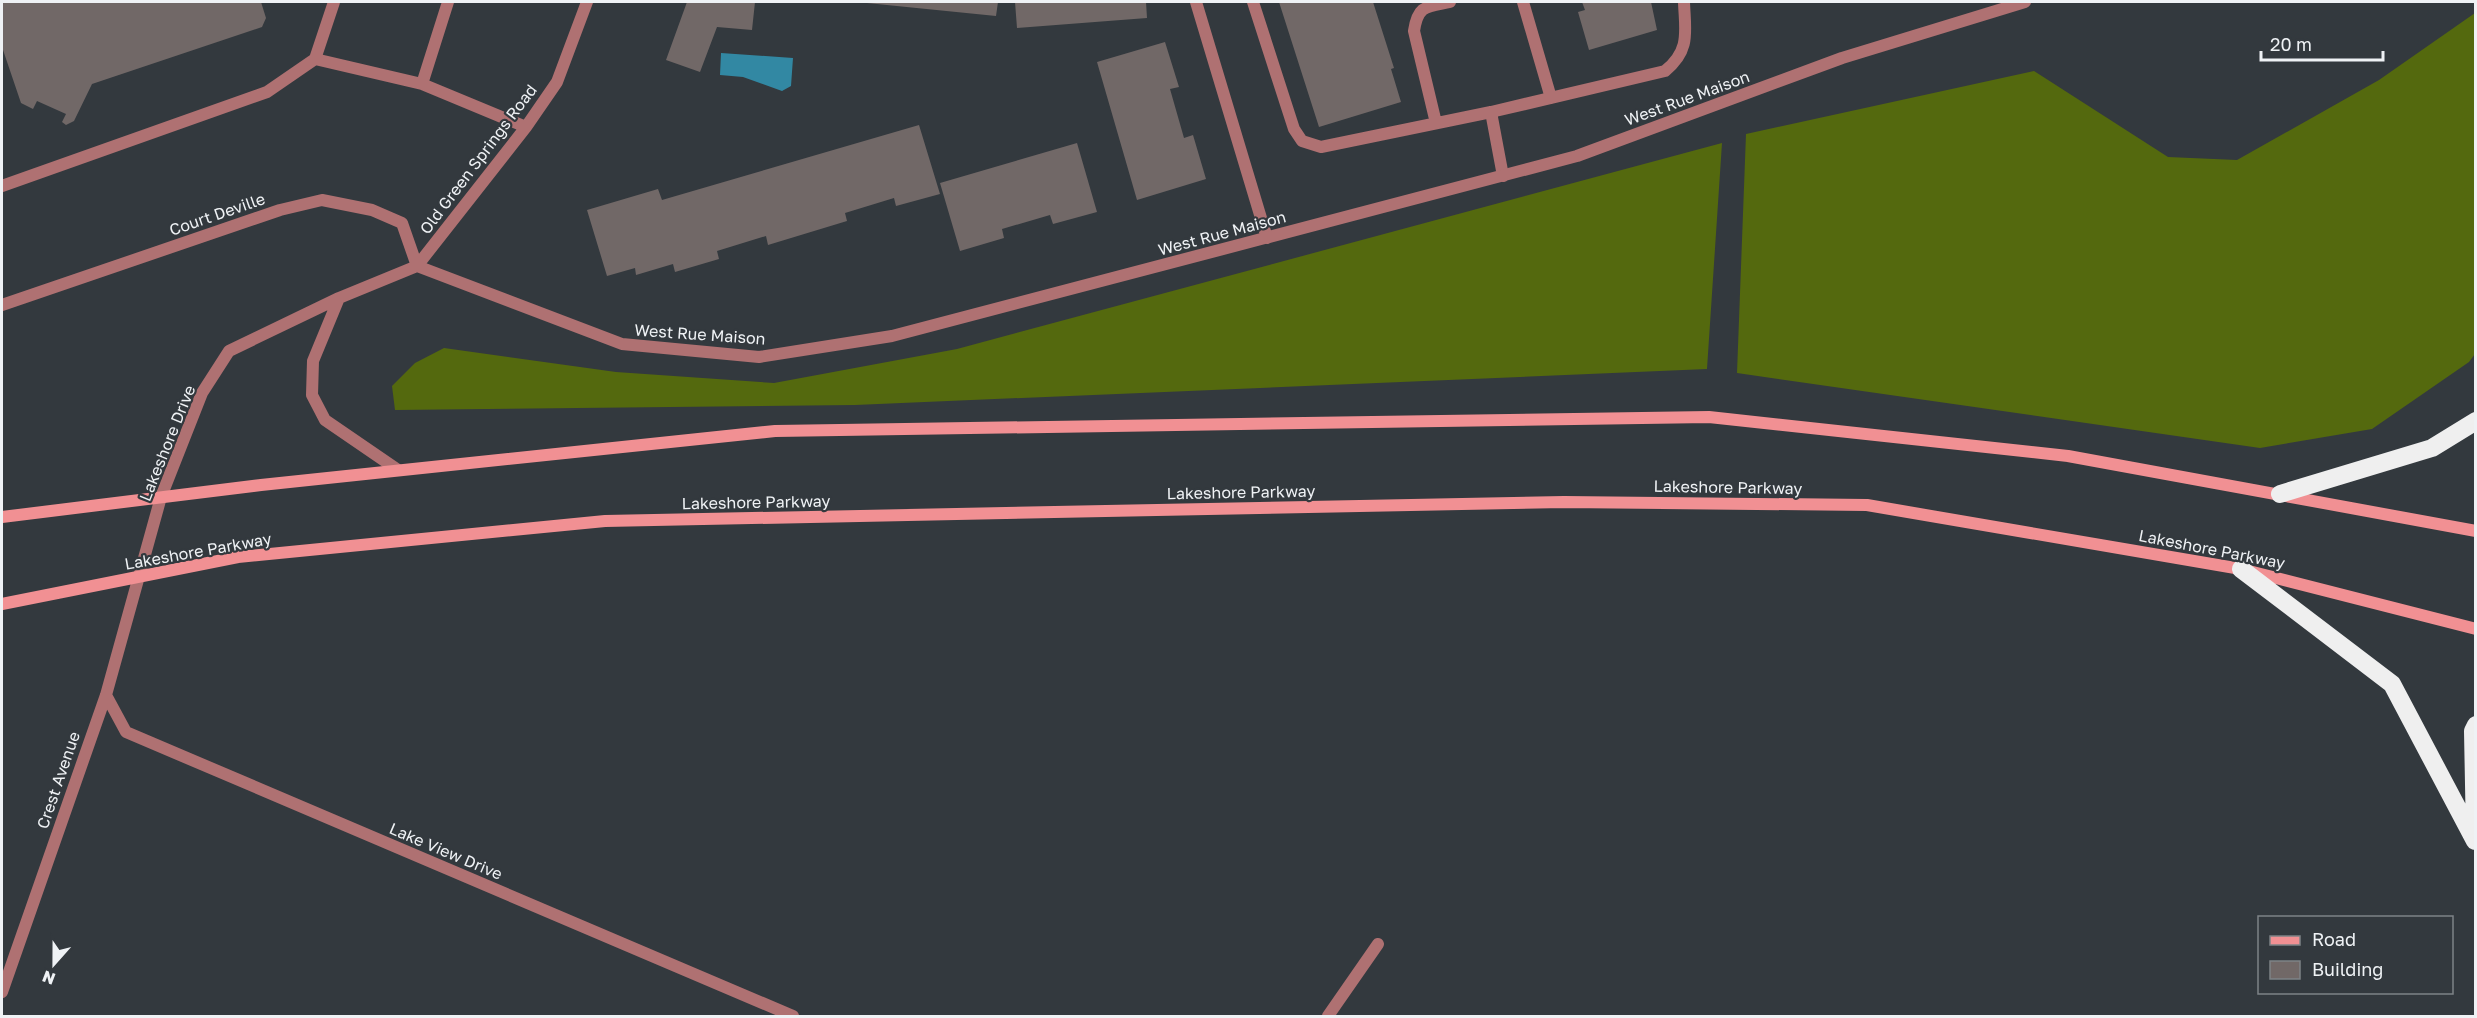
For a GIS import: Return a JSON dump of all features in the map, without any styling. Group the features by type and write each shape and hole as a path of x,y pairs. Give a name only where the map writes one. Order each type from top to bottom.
{"highway":[{"path":"2280,494 2432,448 2475,421"},
{"path":"2241,569 2392,684 2475,844"},
{"path":"2475,725 2473,731 2475,844"}],"main road":[{"path":"2,517 161,496 776,431 1709,417 2068,456 2475,531"},
{"name":"Lakeshore Parkway","path":"2,604 238,557 605,521 1564,502 1867,505 2241,569 2475,629"}],"street":[{"path":"2,186 267,92 315,59 334,2"},
{"path":"422,84 448,2"},
{"name":"Old Green Springs Road","path":"417,266 526,127 556,82 587,2"},
{"path":"1196,2 1267,238"},
{"path":"1253,2 1294,129 1302,141 1321,147 1491,112 1665,70 1678,60 1685,42 1684,2"},
{"path":"1437,123 1414,31 1416,16 1424,7 1450,2"},
{"path":"1523,2 1551,98"},
{"name":"West Rue Maison","path":"417,266 622,344 759,357 892,336 1576,156 1842,58 2025,2"},
{"path":"315,59 422,84 526,127"},
{"path":"1491,112 1503,176"},
{"name":"Court Deville","path":"2,305 280,210 322,200 372,210 402,223 417,266"},
{"name":"Lakeshore Drive","path":"140,577 161,496 202,393 229,351 339,298 417,266"},
{"path":"339,298 313,361 312,395 325,420 398,470"},
{"name":"Crest Avenue","path":"2,992 106,695 140,577"},
{"name":"Lake View Drive","path":"106,695 126,732 793,1017"},
{"path":"1328,1017 1378,944"}],"green space":[{"path":"2475,13 2475,354 2469,362 2372,429 2260,448 1737,373 1746,134 2034,71 2168,157 2237,160 2379,80"},
{"path":"1722,143 1707,369 855,405 395,410 392,386 415,363 444,348 616,372 774,383 957,349"}],"water":[{"path":"721,53 793,58 791,86 782,91 743,77 720,75"}],"building":[{"path":"2,2 261,2 266,18 262,27 92,84 74,121 66,125 62,122 66,114 37,101 33,109 21,103 2,47"},
{"path":"687,2 755,2 752,30 717,27 700,72 666,60"},
{"path":"857,2 998,2 996,16"},
{"path":"1015,2 1146,2 1147,18 1017,28"},
{"path":"1279,2 1373,2 1394,68 1391,69 1401,102 1319,127"},
{"path":"1582,2 1651,2 1657,30 1589,50 1578,12 1585,10"},
{"path":"1165,42 1179,87 1170,89 1184,138 1193,135 1206,179 1137,200 1097,62"},
{"path":"919,125 940,194 896,206 894,198 845,213 847,221 768,245 766,236 717,251 719,259 675,272 673,264 636,275 635,268 607,276 587,210 658,189 662,200"},
{"path":"1077,143 1097,212 1053,224 1050,215 1002,229 1004,238 960,251 940,183"}]}
